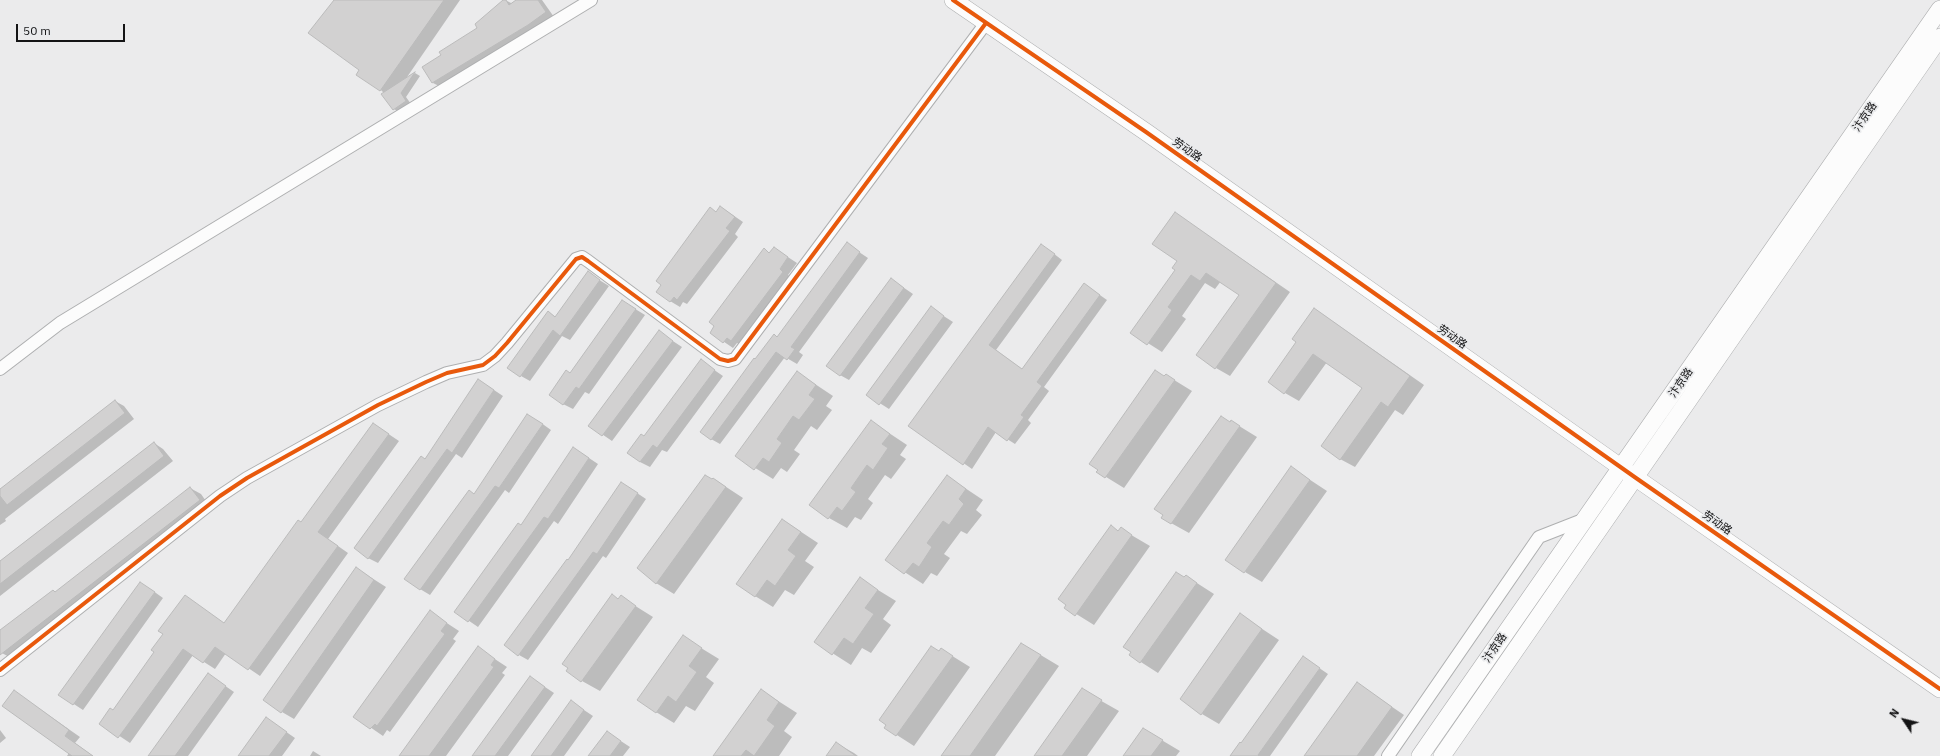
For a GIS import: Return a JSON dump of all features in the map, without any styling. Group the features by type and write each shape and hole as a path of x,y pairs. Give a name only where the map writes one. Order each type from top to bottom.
{"main road":[{"name":"劳动路","path":"953,0 1317,252 1621,468 1940,689"},
{"name":"汴京路","path":"1420,756 1940,9"},
{"name":"汴京路","path":"1442,756 1940,37"}],"street":[{"path":"0,369 60,323 591,0"},
{"path":"0,670 220,496 247,478 378,405 419,385 447,373 483,365 495,356 507,343 576,259 582,257 588,260 720,359 728,361 735,359 986,23"},
{"path":"1388,756 1539,537 1585,519"}],"building":[{"path":"334,0 444,0 380,91 356,75 359,70 308,33"},
{"path":"503,0 506,0 509,5 516,0 538,0 546,12 528,25 432,83 422,67 441,55 439,52 477,28 475,24"},
{"path":"415,72 401,93 406,101 393,110 381,94"},
{"path":"720,206 735,217 726,228 730,231 677,300 674,297 670,302 656,292 661,285 656,281 710,207 716,212"},
{"path":"1175,212 1276,283 1215,369 1196,355 1239,295 1206,273 1200,281 1191,275 1168,307 1172,310 1147,345 1130,333 1175,270 1172,268 1177,261 1152,244"},
{"path":"847,242 860,252 791,347 795,349 787,360 776,352 711,440 700,432 754,358 755,359 774,334 777,337"},
{"path":"1041,244 1055,254 989,345 1022,369 1084,283 1100,295 1037,382 1042,386 1021,415 1024,417 1007,441 988,427 963,465 908,426"},
{"path":"774,247 788,257 780,269 783,272 731,341 727,338 723,343 710,333 714,326 709,322 764,248 769,253"},
{"path":"588,271 600,280 560,336 553,330 520,377 507,368 548,311 555,317"},
{"path":"891,278 904,288 840,376 826,366"},
{"path":"622,300 636,309 579,389 576,387 563,405 549,395 566,370 570,373"},
{"path":"931,306 944,316 879,405 866,395"},
{"path":"1314,308 1410,376 1388,407 1381,402 1340,460 1321,446 1362,388 1313,354 1284,394 1268,382 1296,342 1292,339"},
{"path":"659,330 673,341 602,436 588,426"},
{"path":"701,359 715,370 657,448 653,445 640,462 627,453 641,434 644,436"},
{"path":"1155,370 1164,376 1166,374 1175,380 1105,478 1096,472 1098,470 1089,464"},
{"path":"797,371 816,385 809,395 815,399 799,420 793,416 777,439 782,443 769,462 763,458 754,470 735,456"},
{"path":"478,379 494,390 452,453 447,449 368,559 354,548 421,456 425,459"},
{"path":"115,400 125,413 7,505 0,496 0,489"},
{"path":"527,414 543,424 499,488 495,486 420,590 404,579 469,490 474,494"},
{"path":"1221,416 1240,426 1171,524 1161,518 1163,515 1154,509"},
{"path":"871,420 890,434 882,444 888,448 873,470 867,465 851,488 856,492 842,511 837,507 828,519 809,505"},
{"path":"373,423 389,434 318,532 338,546 248,670 215,647 203,663 183,649 118,738 99,724 110,708 113,710 154,652 151,650 163,634 158,631 185,595 224,623 298,520 301,522"},
{"path":"154,442 164,456 0,584 0,561"},
{"path":"573,447 589,458 548,519 544,517 468,622 454,612 518,523 521,525"},
{"path":"1291,466 1310,480 1244,573 1225,560"},
{"path":"705,475 712,479 713,478 726,487 656,584 637,568"},
{"path":"947,475 966,489 959,499 964,504 949,525 943,521 927,543 932,547 919,567 913,563 904,574 885,560"},
{"path":"621,482 638,493 597,554 593,552 518,656 504,645 567,559 568,560"},
{"path":"190,487 200,500 0,655 0,630 53,590 55,592"},
{"path":"782,519 801,532 788,550 796,556 775,586 767,580 755,597 736,584"},
{"path":"1111,525 1118,531 1121,527 1132,535 1075,616 1064,608 1066,605 1058,599"},
{"path":"356,567 374,580 281,713 263,700"},
{"path":"1176,572 1184,577 1186,575 1197,583 1140,663 1129,655 1131,652 1123,647"},
{"path":"860,577 878,590 865,608 874,614 853,644 844,638 832,655 814,642"},
{"path":"140,582 155,592 73,705 58,695"},
{"path":"612,594 618,599 621,595 636,606 581,682 566,671 568,668 562,664"},
{"path":"430,610 447,623 441,631 445,634 377,726 375,724 370,729 353,717"},
{"path":"1240,613 1262,629 1201,715 1180,699"},
{"path":"683,635 702,648 689,666 697,672 676,702 668,696 656,713 637,700"},
{"path":"1021,643 1041,655 970,756 941,756"},
{"path":"478,646 495,659 491,665 494,667 429,756 399,756"},
{"path":"931,646 939,651 941,648 953,656 896,736 884,728 886,725 879,720"},
{"path":"1303,656 1320,668 1258,755 1259,756 1230,756 1240,742 1241,743"},
{"path":"208,673 226,686 175,756 148,756"},
{"path":"530,676 545,687 495,756 472,756"},
{"path":"1357,682 1392,707 1357,756 1304,756"},
{"path":"1082,688 1102,700 1062,756 1034,756"},
{"path":"761,689 779,702 767,720 775,726 754,756 746,750 741,756 713,756"},
{"path":"14,690 69,730 65,736 93,756 72,756 2,706"},
{"path":"571,700 584,710 551,756 531,756"},
{"path":"266,717 287,732 269,756 238,756"},
{"path":"1143,728 1163,740 1151,756 1123,756"},
{"path":"607,731 621,741 610,756 588,756"},
{"path":"836,742 856,756 826,756"}],"cycle path":[{"path":"953,0 1146,132 1636,478 1940,689"},
{"path":"0,670 220,496 247,478 378,405 426,382 447,373 483,365 495,356 507,343 576,259 582,257 588,261 720,359 728,361 735,359 986,23"}]}
